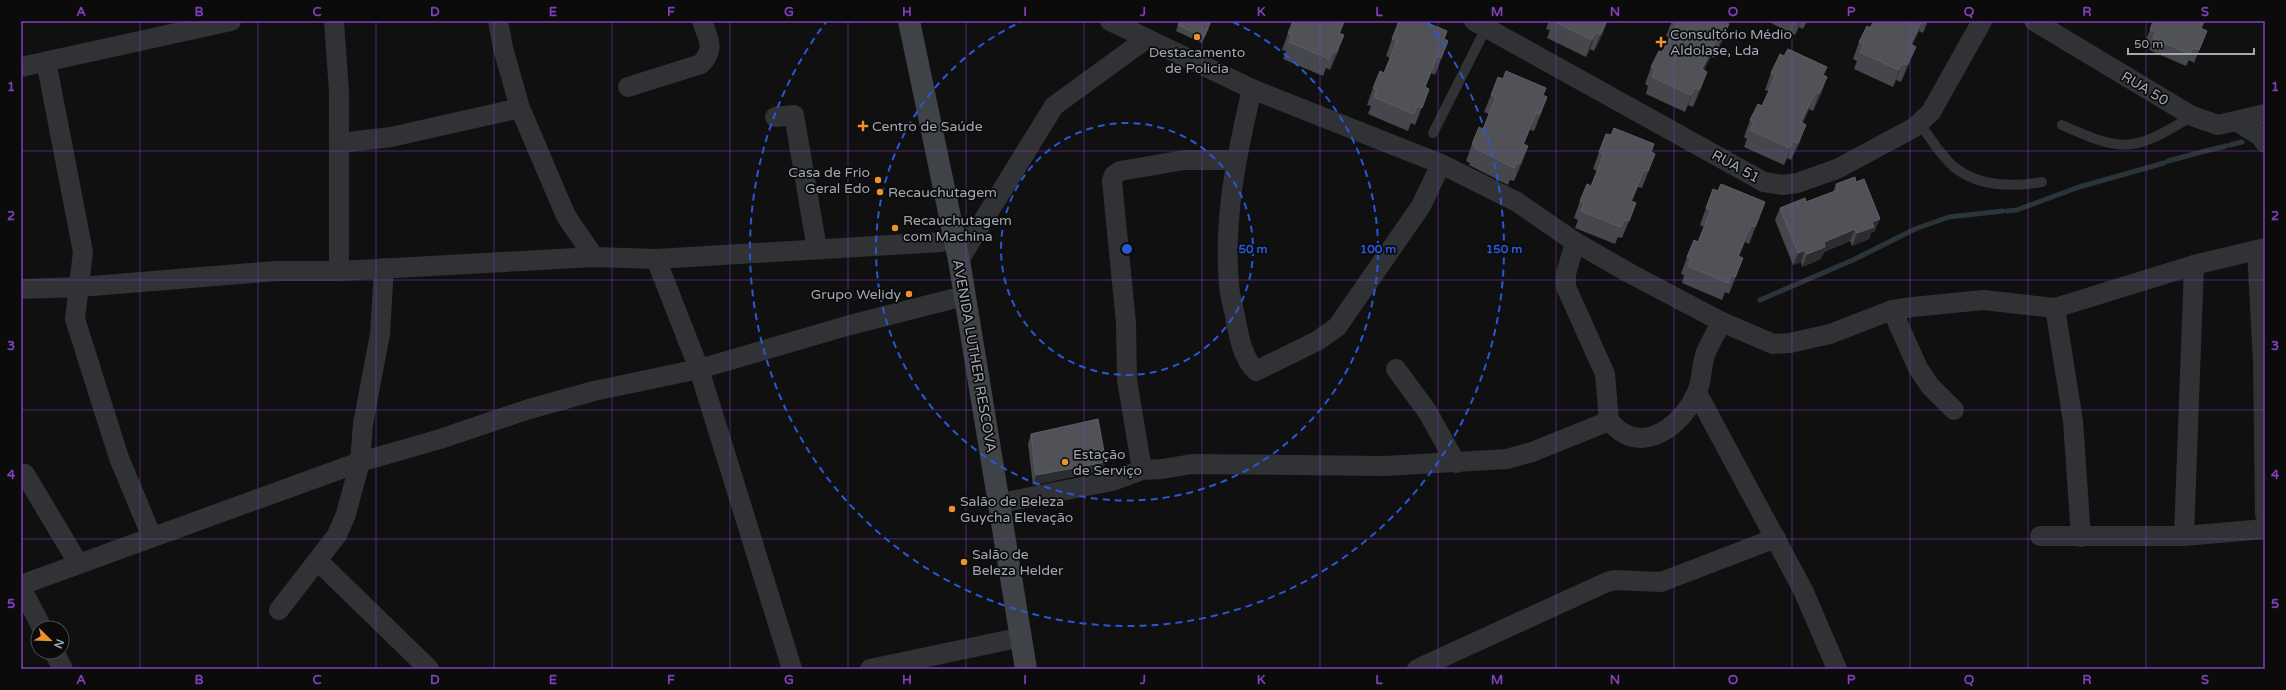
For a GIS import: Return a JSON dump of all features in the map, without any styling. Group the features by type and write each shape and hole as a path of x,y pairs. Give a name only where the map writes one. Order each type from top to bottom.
{"main road":[{"name":"AVENIDA LUTHER RESCOVA","path":"896,21 952,299 1012,669"},
{"name":"AVENIDA LUTHER RESCOVA","path":"909,21 959,260 1026,669"}],"street":[{"path":"21,67 231,21"},
{"path":"334,21 340,143 339,271"},
{"path":"498,21 503,48 520,108 566,216 594,257"},
{"path":"628,87 701,64 708,56 710,44 702,21"},
{"path":"1110,21 1252,89 1441,164 1517,202 1575,242 1722,322 1772,344 1790,343 1830,334 1892,310 1983,300 2055,308 2194,265 2261,249 2264,361 2265,514"},
{"name":"RUA 51","path":"1480,24 1764,182 1783,185 1797,183 1837,169 1892,141 1919,123 1931,112 1982,21"},
{"name":"RUA 50","path":"2034,21 2192,116 2218,125 2238,122 2265,114"},
{"path":"959,260 1054,106 1146,39"},
{"path":"46,61 83,252 80,286 75,308 75,319 119,458 152,537"},
{"path":"1252,89 1236,160 1228,232 1229,285 1240,341 1249,361 1256,371 1311,344 1337,327 1421,206 1441,164"},
{"path":"340,143 391,138 520,108"},
{"path":"775,117 794,115 817,249"},
{"path":"2238,122 2260,136 2265,143"},
{"path":"1142,470 1127,380 1126,323 1112,181 1114,175 1120,171 1184,160 1236,160"},
{"path":"21,289 276,272 339,271 594,257 656,259 941,242"},
{"path":"1575,242 1566,274 1566,287 1605,374 1609,421 1623,433 1638,437 1654,435 1667,430 1682,417 1697,393 1705,354 1722,322"},
{"path":"656,259 699,369 792,669"},
{"path":"2184,536 2194,265"},
{"path":"279,610 318,561 340,528 360,462 363,424 380,334 384,268"},
{"path":"38,620 21,586 78,563 360,462 440,439 529,409 594,391 699,369 952,299"},
{"path":"2055,308 2073,421 2080,537"},
{"path":"1892,310 1918,368 1930,386 1954,410"},
{"path":"1396,369 1427,411 1456,463"},
{"path":"1697,393 1803,590 1837,669"},
{"path":"1000,503 1112,481 1142,470 1162,469 1192,464 1386,466 1507,459 1532,452 1609,421"},
{"path":"25,474 78,563"},
{"path":"2040,536 2080,537 2141,534 2184,536 2265,528"},
{"path":"1417,669 1607,582 1615,580 1661,582 1776,538"},
{"path":"318,561 429,669"},
{"path":"870,669 1008,640"},
{"path":"58,660 63,669"}],"lane":[{"path":"1433,133 1480,24"},
{"path":"2062,125 2094,139 2130,146 2159,136 2192,116"},
{"path":"1919,123 1953,166 1968,176 2001,184 2021,185 2042,182"}],"building":[{"path":"1180,21 1211,21 1204,37 1178,25"},
{"path":"1293,21 1344,21 1339,33 1344,35 1336,53 1332,51 1329,59 1289,42 1292,35 1288,33"},
{"path":"1399,21 1423,21 1447,31 1444,39 1448,41 1441,58 1437,56 1425,87 1429,89 1422,108 1417,106 1414,114 1374,97 1377,90 1373,88 1380,71 1384,73 1397,41 1392,39"},
{"path":"1553,21 1607,21 1600,35 1596,32 1592,40"},
{"path":"1676,21 1725,21 1729,24 1721,41 1717,39 1702,69 1707,72 1699,90 1694,88 1691,95 1652,77 1655,69 1651,67 1659,51 1662,52 1678,22"},
{"path":"1874,21 1922,21 1911,44 1916,47 1907,65 1903,63 1899,70 1860,52 1864,44 1859,42 1867,26 1870,28"},
{"path":"2153,21 2204,21 2201,28 2207,31 2199,50 2193,48 2190,54 2153,38 2156,32 2150,30"},
{"path":"1788,49 1827,67 1823,75 1827,77 1819,94 1816,92 1801,122 1806,125 1798,143 1793,141 1790,148 1750,130 1754,122 1750,120 1758,104 1762,106 1776,75 1771,73 1780,54 1784,56"},
{"path":"1506,71 1546,88 1543,95 1547,97 1540,114 1536,113 1523,144 1528,146 1520,164 1516,163 1514,168 1475,148 1476,146 1472,144 1479,127 1483,129 1496,97 1491,95 1498,77 1503,79"},
{"path":"1614,128 1654,144 1651,152 1655,154 1648,171 1644,170 1631,201 1636,203 1629,221 1624,220 1621,227 1581,211 1584,203 1580,201 1587,184 1591,186 1604,154 1599,152 1606,134 1611,135"},
{"path":"1855,177 1856,182 1864,179 1880,219 1872,222 1874,227 1857,233 1855,229 1824,242 1825,247 1807,254 1805,250 1798,253 1780,208 1805,198 1806,202 1838,190 1836,184"},
{"path":"1721,184 1765,202 1755,227 1751,225 1738,256 1743,258 1735,277 1731,275 1728,283 1688,266 1691,258 1687,257 1694,240 1698,242 1711,210 1706,208 1713,189 1718,191"},
{"name":"Estação de Serviço","path":"1098,419 1106,462 1036,475 1031,434"}],"waterway":[{"path":"2230,145 2242,142"},
{"path":"2201,152 2226,146"},
{"path":"2168,161 2198,153"},
{"path":"2007,211 2017,210 2079,187 2164,163"},
{"path":"1760,300 1853,260 1915,229 1949,217 2003,211"}],"place":[{"name":"Destacamento de Policia","path":"1197,37"},
{"name":"Consultório Médio Aldolase, Lda","path":"1661,42"},
{"name":"Centro de Saúde","path":"863,126"},
{"name":"Casa de Frio Geral Edo","path":"878,180"},
{"name":"Recauchutagem","path":"880,192"},
{"name":"Recauchutagem com Machina","path":"895,228"},
{"name":"Grupo Welidy","path":"909,294"},
{"name":"Estação de Serviço","path":"1065,462"},
{"name":"Salão de Beleza Guycha Elevação","path":"952,509"},
{"name":"Salão de Beleza Helder","path":"964,562"}]}
